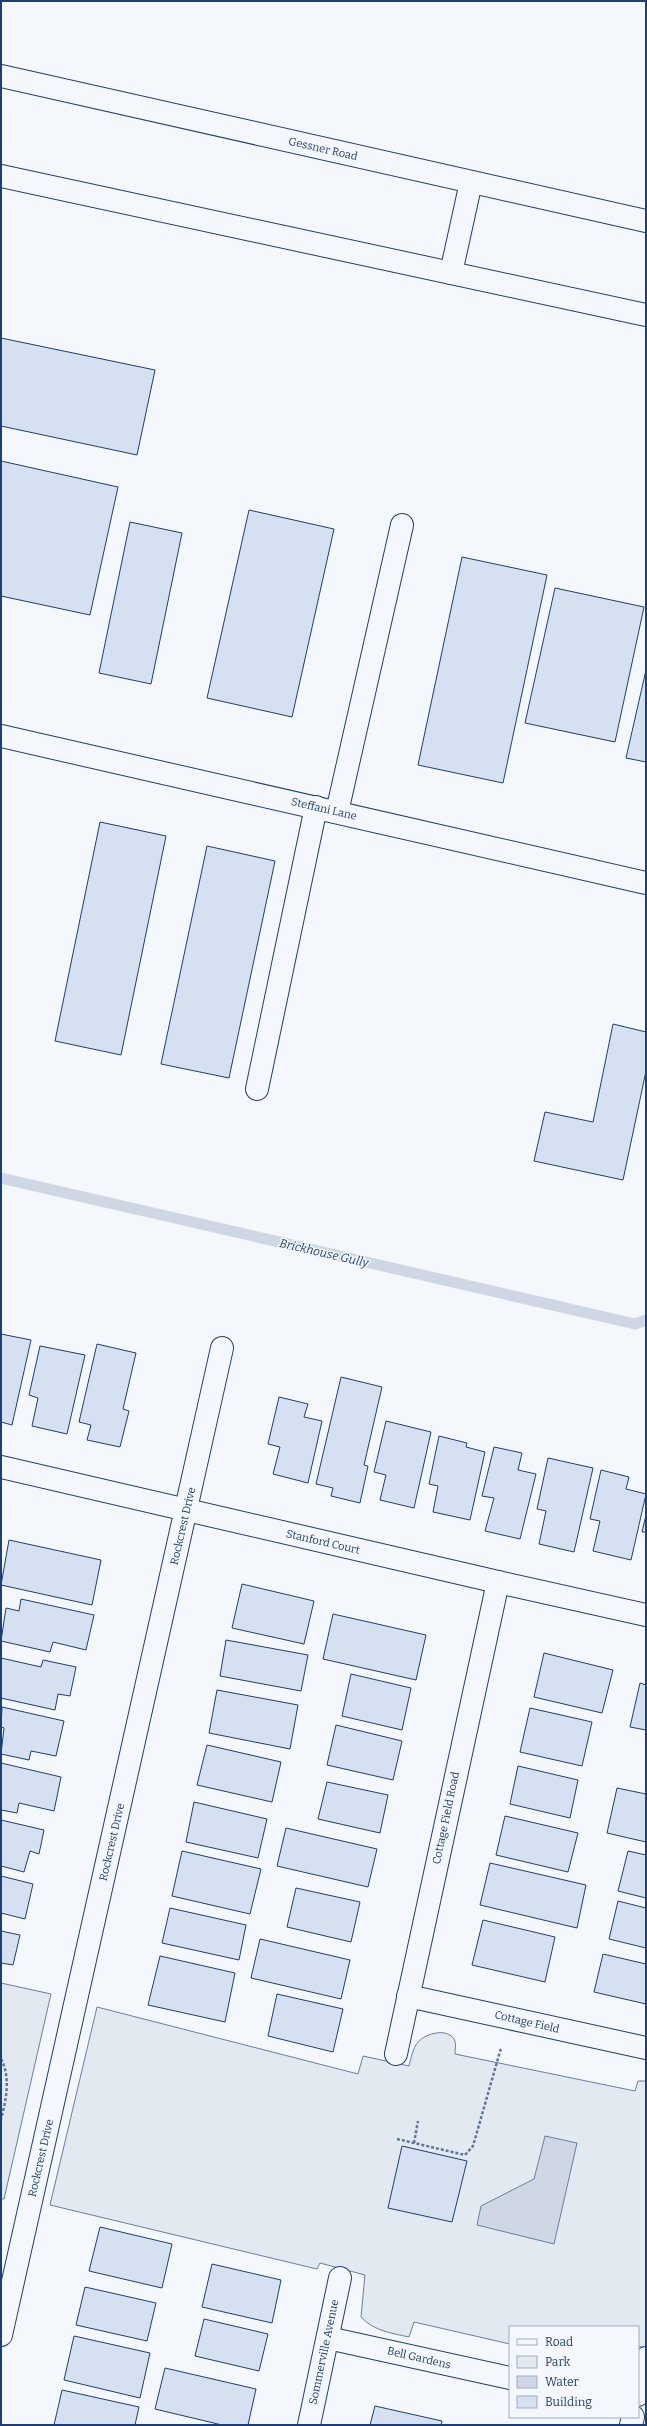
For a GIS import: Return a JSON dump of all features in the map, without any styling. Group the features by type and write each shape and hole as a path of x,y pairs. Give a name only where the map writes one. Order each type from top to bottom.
{"street":[{"name":"Gessner Road","path":"1,76 646,221"},
{"path":"1,176 646,315"},
{"path":"451,273 471,182"},
{"path":"337,812 402,525"},
{"name":"Steffani Lane","path":"1,736 646,882"},
{"path":"257,1089 316,807"},
{"name":"Rockcrest Drive","path":"1,2336 222,1348"},
{"name":"Stanford Court","path":"1,1467 646,1615"},
{"name":"Cottage Field Road","path":"396,2054 498,1582"},
{"name":"Cottage Field","path":"408,1996 646,2048"},
{"name":"Sommerville Avenue","path":"309,2425 340,2278"},
{"name":"Bell Gardens","path":"328,2338 509,2378"},
{"path":"639,2390 646,2358"}],"path":[{"path":"398,2139 465,2155 473,2146 510,2018"},
{"path":"1,2059 4,2066 6,2083 6,2103 1,2119"},
{"path":"414,2143 418,2121"}],"green space":[{"path":"1,1983 51,1994 4,2199 1,2199"},
{"path":"97,2007 358,2074 363,2056 409,2066 413,2050 418,2042 426,2036 443,2033 448,2034 455,2041 455,2054 635,2091 638,2081 646,2081 646,2348 639,2346 639,2326 509,2326 509,2344 414,2322 409,2337 383,2331 366,2322 361,2317 365,2275 320,2263 317,2269 50,2205"}],"water":[{"path":"545,2136 577,2143 554,2244 477,2225 481,2206 534,2179"}],"building":[{"path":"1,338 155,370 137,455 1,426"},
{"path":"1,461 118,487 90,615 1,596"},
{"path":"249,510 334,529 292,717 207,698"},
{"path":"130,522 182,533 151,684 99,673"},
{"path":"462,557 547,575 503,783 418,765"},
{"path":"555,588 644,607 615,742 525,723"},
{"path":"646,670 646,762 626,758"},
{"path":"100,822 166,836 121,1055 55,1041"},
{"path":"207,846 275,861 229,1078 161,1064"},
{"path":"613,1024 646,1032 646,1071 623,1180 534,1161 545,1112 593,1122"},
{"path":"1,1334 31,1340 12,1425 1,1422"},
{"path":"97,1344 136,1353 123,1409 129,1411 120,1447 87,1440 91,1425 79,1422"},
{"path":"40,1346 85,1355 67,1434 32,1426 38,1398 29,1395"},
{"path":"341,1377 382,1387 364,1465 368,1466 360,1503 331,1496 333,1488 316,1484"},
{"path":"279,1397 308,1404 304,1417 322,1421 308,1483 273,1474 280,1447 268,1444"},
{"path":"386,1421 431,1432 414,1508 380,1500 386,1475 374,1472"},
{"path":"439,1436 467,1443 466,1447 485,1452 470,1520 433,1512 438,1486 429,1484"},
{"path":"494,1447 522,1453 518,1470 536,1474 520,1539 485,1531 494,1498 482,1496"},
{"path":"548,1458 593,1468 574,1552 539,1544 546,1511 537,1509"},
{"path":"601,1470 629,1477 626,1489 646,1494 631,1560 593,1551 600,1521 590,1519"},
{"path":"646,1515 646,1532 642,1532"},
{"path":"9,1540 101,1560 92,1605 1,1585"},
{"path":"242,1584 314,1601 304,1644 232,1628"},
{"path":"21,1599 94,1615 86,1650 53,1642 50,1652 1,1641 6,1608 19,1611"},
{"path":"333,1614 426,1635 416,1680 323,1659"},
{"path":"226,1640 308,1655 301,1691 220,1676"},
{"path":"544,1653 613,1670 602,1713 534,1697"},
{"path":"1,1658 41,1667 43,1660 76,1667 70,1696 58,1694 55,1710 1,1698"},
{"path":"351,1674 411,1688 402,1730 342,1716"},
{"path":"640,1683 646,1685 646,1730 630,1727"},
{"path":"217,1690 298,1705 290,1749 209,1733"},
{"path":"2,1707 64,1721 56,1756 31,1751 29,1760 1,1754 4,1728 1,1727"},
{"path":"530,1708 592,1722 582,1766 520,1752"},
{"path":"336,1725 402,1741 393,1780 327,1765"},
{"path":"207,1745 281,1762 272,1802 197,1785"},
{"path":"1,1763 61,1777 54,1811 19,1803 17,1813 1,1810"},
{"path":"518,1766 578,1780 570,1818 510,1804"},
{"path":"327,1782 388,1795 380,1833 318,1819"},
{"path":"617,1788 646,1794 646,1842 607,1833"},
{"path":"194,1802 267,1819 258,1858 186,1842"},
{"path":"505,1816 578,1833 568,1872 496,1855"},
{"path":"1,1820 44,1830 39,1854 30,1851 24,1872 1,1866"},
{"path":"286,1828 377,1849 368,1887 277,1866"},
{"path":"182,1851 261,1869 250,1914 172,1896"},
{"path":"628,1851 646,1855 646,1898 618,1891"},
{"path":"490,1863 586,1885 577,1928 480,1905"},
{"path":"1,1876 33,1884 25,1919 1,1913"},
{"path":"296,1888 360,1902 351,1942 287,1927"},
{"path":"618,1901 646,1908 646,1948 609,1939"},
{"path":"170,1908 246,1925 239,1960 162,1943"},
{"path":"483,1920 555,1937 545,1982 472,1965"},
{"path":"1,1931 20,1935 13,1965 1,1963"},
{"path":"260,1939 350,1960 341,1999 251,1978"},
{"path":"603,1954 646,1964 646,2004 594,1992"},
{"path":"160,1956 235,1973 225,2022 148,2005"},
{"path":"277,1994 343,2009 333,2052 268,2036"},
{"path":"402,2146 467,2161 452,2222 388,2208"},
{"path":"100,2227 172,2244 162,2288 89,2271"},
{"path":"212,2264 281,2280 272,2323 202,2307"},
{"path":"85,2287 156,2303 147,2341 76,2325"},
{"path":"204,2319 268,2334 259,2371 195,2356"},
{"path":"74,2336 150,2353 140,2398 64,2380"},
{"path":"165,2368 256,2389 248,2425 222,2425 155,2409"},
{"path":"62,2390 139,2407 135,2425 54,2425"},
{"path":"375,2406 442,2421 441,2425 370,2425"}],"waterway":[{"name":"Brickhouse Gully","path":"1,1178 635,1324 646,1320"}]}
